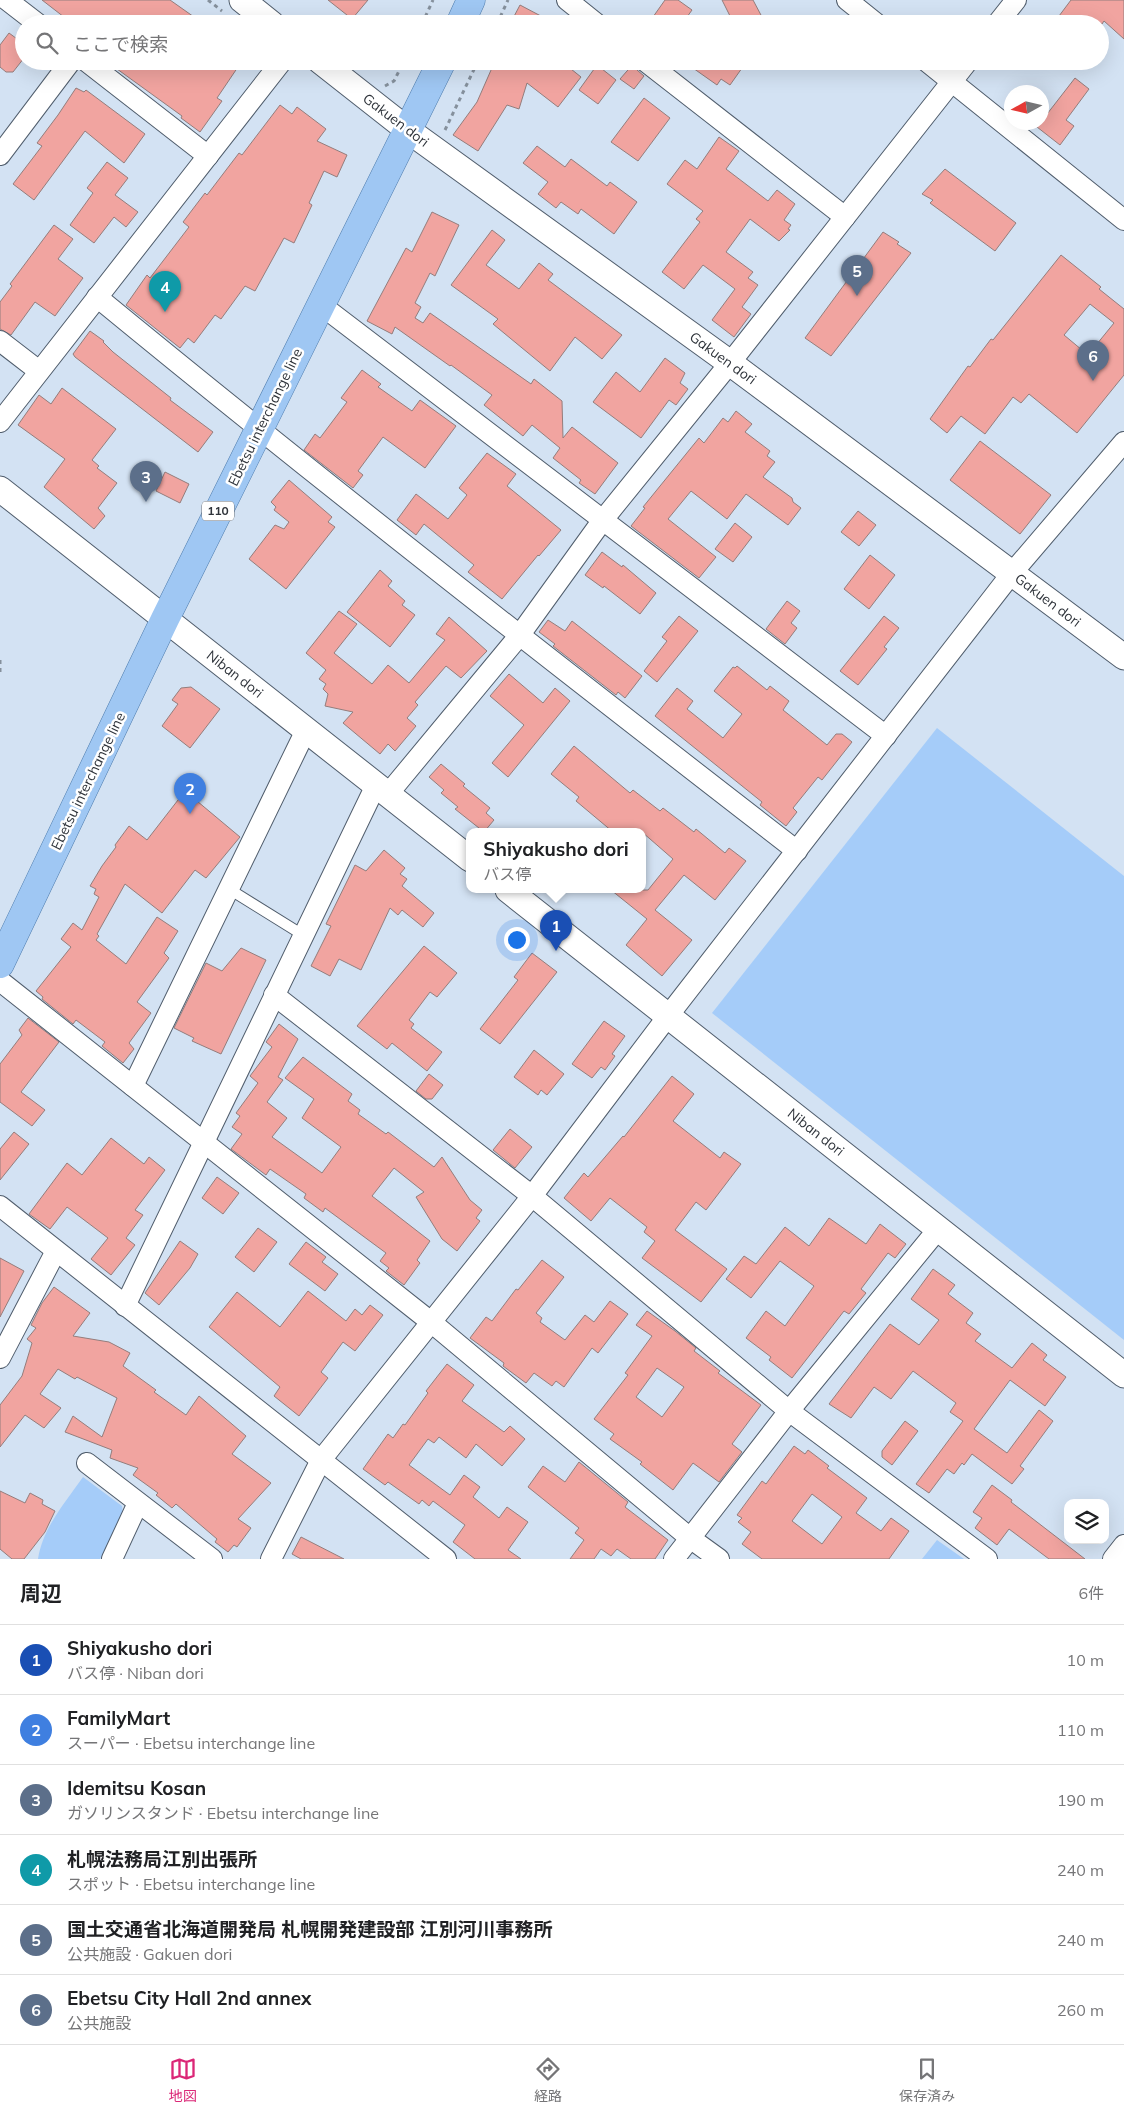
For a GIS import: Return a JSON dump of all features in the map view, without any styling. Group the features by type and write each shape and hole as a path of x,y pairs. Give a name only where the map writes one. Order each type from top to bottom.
{"main road":[{"path":"464,15 471,0"},
{"name":"Ebetsu interchange line","path":"0,964 165,619 438,70"}],"street":[{"path":"7,0 26,15"},
{"path":"242,0 261,15"},
{"path":"567,0 586,15"},
{"path":"847,0 866,15"},
{"path":"1004,15 1016,0"},
{"path":"0,155 64,70"},
{"path":"98,70 208,156"},
{"path":"0,422 275,70"},
{"name":"Gakuen dori","path":"331,70 409,131 730,362 1124,657"},
{"path":"657,70 845,217"},
{"path":"938,70 1124,220"},
{"path":"125,1306 303,935 382,789 518,636 602,521 961,70"},
{"path":"97,298 258,430 518,636 797,851"},
{"path":"320,305 886,736"},
{"path":"0,341 39,371"},
{"path":"271,1559 321,1460 532,1196 668,1016 1012,573 1124,442"},
{"name":"Niban dori","path":"0,489 466,856"},
{"path":"133,1086 306,730"},
{"name":"Niban dori","path":"512,893 1124,1374"},
{"path":"0,981 431,1322 690,1538 718,1559"},
{"path":"274,995 532,1196 789,1410 987,1559"},
{"path":"0,1206 446,1559"},
{"path":"674,1559 789,1410 939,1228"},
{"path":"0,1358 56,1251"},
{"path":"86,1463 212,1559"},
{"path":"112,1559 138,1503"},
{"path":"1113,1559 1124,1545"}],"lane":[{"path":"229,889 303,935"}],"path":[{"path":"426,15 433,0"},
{"path":"500,15 508,0"},
{"path":"381,88 394,81 400,70"},
{"path":"443,135 474,70"},
{"path":"0,660 0,674"}],"shaded area":[{"path":"937,728 1124,876 1124,1340 712,1013"},
{"path":"83,1477 122,1506 123,1515 100,1559 38,1559 50,1526"},
{"path":"937,1540 964,1559 922,1559"}],"building":[{"path":"42,0 170,0 191,15 61,15"},
{"path":"328,0 368,0 355,15 347,15"},
{"path":"665,0 678,0 692,10 688,15 654,15"},
{"path":"722,0 753,0 761,15 730,15"},
{"path":"1071,0 1124,0 1124,39 1109,26 1109,15 1060,15"},
{"path":"520,5 539,15 515,15"},
{"path":"9,33 15,37 15,69 13,72 6,72 0,67 0,45"},
{"path":"118,70 236,70 217,98 222,101 200,132 181,118 182,116"},
{"path":"491,70 572,70 581,77 558,107 527,83 519,109 507,105 478,151 453,135 477,102"},
{"path":"593,70 603,70 616,80 598,104 579,90"},
{"path":"628,70 637,70 644,76 634,89 620,79"},
{"path":"696,70 741,70 730,85 721,79 717,85"},
{"path":"1075,78 1089,89 1066,120 1074,126 1060,145 1041,130 1049,130 1049,112"},
{"path":"76,88 84,92 86,90 145,134 124,163 85,131 34,200 13,184 42,146 37,143"},
{"path":"644,98 670,118 638,161 611,142"},
{"path":"280,105 292,114 297,107 326,129 317,141 347,155 337,177 324,171 309,203 312,205 294,243 284,238 255,291 245,286 221,319 215,315 194,343 188,338 180,348 126,305 147,275 150,278 189,227 183,222 205,193 207,195 239,153 242,155"},
{"path":"719,137 739,151 726,169 768,201 777,190 795,204 784,220 791,225 788,229 790,230 779,241 750,219 726,252 753,272 748,278 758,285 742,307 751,314 734,337 712,320 735,289 703,265 684,289 662,272 700,222 696,219 703,211 667,184 685,160 697,169"},
{"path":"537,146 565,167 571,159 607,186 610,182 637,202 614,234 581,209 578,214 561,202 556,208 538,194 548,182 523,163"},
{"path":"107,162 128,178 115,195 138,212 126,227 114,217 94,243 70,225 93,193 87,188"},
{"path":"945,169 1016,223 995,251 930,203 933,200 922,194"},
{"path":"432,212 459,225 435,276 430,273 415,303 421,307 415,318 423,323 430,313 531,384 534,379 562,401 563,438 572,427 618,463 595,494 579,483 581,480 553,458 560,448 532,425 523,436 484,405 492,395 395,327 392,334 367,321 406,248 412,252"},
{"path":"54,225 73,239 58,259 83,278 55,316 35,302 11,335 0,329 0,302 12,286 10,284"},
{"path":"492,230 505,240 486,265 519,289 539,263 553,274 548,280 622,335 602,359 575,337 550,371 493,324 498,319 451,285"},
{"path":"883,232 899,242 897,244 911,253 831,356 805,338"},
{"path":"1061,255 1101,287 1099,289 1124,309 1124,375 1077,433 1029,394 1021,403 1013,397 985,434 961,416 947,433 930,419 968,366 970,367 991,339 993,340","holes":["1090,304 1114,323 1088,355 1064,335"]},
{"path":"90,331 104,341 113,352 171,398 170,400 213,432 198,452 75,357 73,354"},
{"path":"665,358 685,373 680,383 688,389 676,405 669,400 641,438 593,402 616,372 640,392"},
{"path":"362,370 381,384 378,387 412,411 420,400 456,426 425,468 383,437 358,471 363,475 353,488 304,450 315,434 320,438 347,402 341,398"},
{"path":"62,388 116,429 92,460 99,466 97,468 117,483 98,508 105,516 94,529 44,487 65,459 18,425 39,395 51,404"},
{"path":"736,411 752,424 745,432 770,451 767,456 775,462 763,477 792,498 793,502 801,508 788,525 746,494 727,519 691,491 668,519 716,557 699,578 631,526 645,508 643,507 699,438 704,443 723,418 728,422"},
{"path":"980,441 1051,495 1020,534 950,480"},
{"path":"487,453 516,474 507,486 561,530 502,599 468,572 474,565 424,524 416,535 397,520 416,494 448,519 467,495 459,488"},
{"path":"165,472 189,484 180,503 156,491"},
{"path":"289,480 332,517 328,522 335,527 286,589 249,559 275,525 284,529 289,522 274,510 276,507 271,502"},
{"path":"858,511 876,525 859,546 841,532"},
{"path":"735,523 752,537 733,562 715,549"},
{"path":"602,552 622,567 623,565 656,593 640,614 604,586 603,588 585,575"},
{"path":"870,555 895,575 869,609 844,589"},
{"path":"380,570 392,581 388,586 405,601 402,605 415,615 390,647 347,612"},
{"path":"787,601 800,611 791,623 797,628 785,644 766,629"},
{"path":"339,611 357,624 334,653 372,684 388,665 409,683 445,640 436,634 449,617 487,651 461,678 446,666 415,702 418,705 407,718 416,726 395,751 388,744 380,754 343,723 353,712 325,706 328,694 323,689 326,684 319,679 326,670 306,653"},
{"path":"679,616 698,631 657,682 644,671 667,641 662,637"},
{"path":"884,616 899,628 884,647 887,649 858,685 840,671"},
{"path":"548,620 565,631 572,621 642,676 625,698 618,692 616,695 553,646 555,644 539,632"},
{"path":"737,666 767,690 770,686 789,701 783,710 827,745 836,734 842,734 852,742 822,780 818,777 793,808 797,812 786,826 760,805 762,802 655,716 677,688 693,701 687,709 723,738 742,714 714,691 733,667"},
{"path":"509,674 543,703 555,688 570,701 508,777 492,763 524,725 490,696"},
{"path":"191,687 220,709 190,748 162,726 178,704 172,700 181,688"},
{"path":"574,746 630,793 633,790 660,811 663,808 694,832 696,829 725,853 729,848 746,861 715,900 684,875 655,910 692,940 662,976 626,945 647,919 615,893 646,893 646,890 648,890 673,859 646,835 646,828 608,828 576,801 579,797 551,774"},
{"path":"441,764 465,784 463,786 490,808 486,813 494,820 487,828 479,828 455,809 458,807 441,793 444,790 429,777"},
{"path":"185,791 240,837 206,878 195,870 162,913 125,884 97,934 99,936 96,940 126,964 157,917 178,931 164,953 169,958 137,1002 151,1013 129,1043 134,1049 123,1063 102,1046 105,1042 76,1020 73,1024 42,999 43,997 36,991 71,947 61,939 73,923 82,930 99,897 94,894 96,889 90,886 129,826 147,840"},
{"path":"384,850 405,868 400,874 407,879 402,886 434,913 423,927 402,910 398,915 390,908 361,970 339,959 330,976 311,966 331,926 326,924 355,865 366,871"},
{"path":"424,946 457,973 437,997 430,992 409,1020 414,1024 411,1028 442,1052 427,1071 392,1043 387,1049 357,1026"},
{"path":"241,948 266,960 221,1054 192,1041 194,1038 174,1028 206,963 222,971"},
{"path":"532,953 557,972 500,1044 480,1029 518,980 514,977"},
{"path":"28,1018 59,1042 21,1092 45,1110 32,1126 0,1102 0,1064 22,1035 19,1030"},
{"path":"604,1021 625,1036 612,1054 615,1056 605,1070 601,1067 592,1078 572,1064"},
{"path":"279,1024 298,1039 278,1077 283,1080 267,1102 287,1118 272,1137 322,1173 341,1147 302,1118 314,1099 285,1078 303,1057 352,1094 348,1101 360,1110 358,1114 386,1134 388,1132 434,1167 442,1157 470,1200 482,1210 476,1218 480,1221 457,1251 442,1239 416,1197 424,1192 394,1168 372,1196 430,1241 417,1260 420,1263 404,1285 386,1271 389,1268 380,1261 386,1253 325,1208 323,1212 304,1198 306,1194 270,1169 266,1175 231,1149 242,1134 232,1127 240,1116 236,1113 258,1083 250,1076 272,1047 266,1042"},
{"path":"534,1050 564,1074 547,1095 541,1090 538,1095 514,1077"},
{"path":"429,1074 443,1085 432,1099 426,1099 416,1091"},
{"path":"672,1076 694,1094 673,1121 720,1158 724,1152 741,1164 706,1210 696,1202 675,1230 727,1269 701,1302 642,1258 655,1241 644,1232 647,1227 610,1198 591,1221 564,1198 584,1173 588,1177 624,1137"},
{"path":"510,1129 532,1147 515,1168 493,1150"},
{"path":"14,1132 29,1144 0,1180 0,1149"},
{"path":"111,1138 144,1164 149,1157 165,1170 135,1210 143,1215 126,1238 135,1245 111,1275 91,1259 108,1238 67,1207 50,1229 29,1214 67,1163 82,1175"},
{"path":"217,1177 239,1193 223,1214 202,1198"},
{"path":"829,1218 866,1244 880,1224 906,1244 895,1258 888,1253 861,1289 866,1293 849,1314 844,1311 792,1378 769,1360 771,1357 746,1338 766,1311 785,1326 814,1286 780,1261 751,1298 726,1279 744,1256 756,1264 785,1227 809,1246"},
{"path":"258,1228 277,1242 254,1272 235,1257"},
{"path":"180,1241 198,1254 190,1268 159,1305 145,1293"},
{"path":"306,1242 326,1257 322,1262 338,1274 325,1291 289,1264"},
{"path":"0,1258 24,1271 0,1317"},
{"path":"542,1260 564,1277 536,1313 542,1318 540,1322 565,1340 585,1315 594,1322 610,1301 628,1314 598,1353 592,1348 564,1387 556,1381 552,1386 534,1373 526,1383 503,1366 504,1363 470,1338 486,1317 492,1321 516,1289 518,1290"},
{"path":"933,1269 955,1285 948,1294 973,1313 966,1323 981,1334 975,1341 1012,1368 1032,1343 1047,1355 1043,1360 1066,1377 1045,1406 1010,1380 974,1429 1007,1453 1039,1410 1053,1421 1020,1466 1024,1469 1012,1484 972,1454 954,1474 947,1469 929,1493 916,1484 963,1421 950,1412 956,1403 913,1371 891,1399 874,1387 851,1418 829,1404 890,1324 919,1345 939,1320 911,1299"},
{"path":"54,1287 90,1313 73,1336 109,1342 130,1353 123,1366 186,1415 199,1396 246,1436 232,1454 271,1483 238,1519 251,1528 237,1547 234,1545 228,1552 215,1542 217,1539 176,1504 172,1508 156,1495 158,1493 133,1475 138,1468 110,1458 112,1450 65,1432 73,1416 102,1437 117,1398 77,1377 75,1379 58,1369 40,1394 61,1408 44,1428 25,1415 0,1447 0,1405 22,1376 32,1343 27,1339 36,1328 31,1325 42,1303"},
{"path":"308,1291 346,1321 355,1309 362,1315 370,1305 383,1315 355,1351 343,1342 321,1372 328,1378 299,1416 274,1396 280,1387 209,1327 237,1292 280,1327"},
{"path":"647,1311 696,1348 694,1351 720,1371 718,1373 761,1405 732,1444 742,1452 719,1482 693,1463 673,1490 640,1464 642,1462 610,1439 614,1434 594,1419 628,1375 625,1373 652,1336 636,1325","holes":["657,1368 684,1387 662,1417 636,1397"]},
{"path":"447,1364 474,1385 462,1401 504,1432 510,1426 525,1439 502,1466 476,1444 466,1458 439,1437 434,1443 428,1439 409,1465 450,1495 464,1475 480,1487 473,1497 499,1518 507,1507 528,1522 508,1550 521,1559 475,1559 453,1542 465,1525 433,1501 429,1506 422,1500 419,1504 388,1482 385,1485 363,1469 388,1434 393,1438 403,1424 405,1425 428,1393 426,1391"},
{"path":"905,1421 918,1431 892,1465 882,1457 882,1451"},
{"path":"794,1446 805,1454 808,1450 829,1466 827,1468 867,1498 856,1513 881,1531 891,1518 909,1531 889,1559 762,1559 742,1544 751,1532 738,1522 742,1518 737,1515 762,1481 766,1484","holes":["812,1494 842,1517 822,1544 792,1521"]},
{"path":"579,1462 628,1502 625,1507 668,1540 655,1559 631,1559 617,1549 611,1556 601,1549 594,1559 570,1559 584,1540 575,1533 579,1528 528,1487 543,1466 565,1482"},
{"path":"992,1485 1085,1559 1049,1559 1009,1529 997,1545 975,1528 982,1518 973,1512"},
{"path":"0,1491 25,1503 30,1493 43,1500 42,1504 55,1511 45,1532 24,1559 12,1559 0,1549"},
{"path":"301,1537 344,1559 301,1559 292,1554"}],"place":[{"name":"国土交通省北海道開発局 札幌開発建設部 江別河川事務所","path":"857,296"},
{"name":"札幌法務局江別出張所","path":"165,312"},
{"name":"Ebetsu City Hall 2nd annex","path":"1093,381"},
{"name":"Idemitsu Kosan","path":"146,502"},
{"name":"FamilyMart","path":"190,814"},
{"name":"Shiyakusho dori","path":"556,951"}]}
